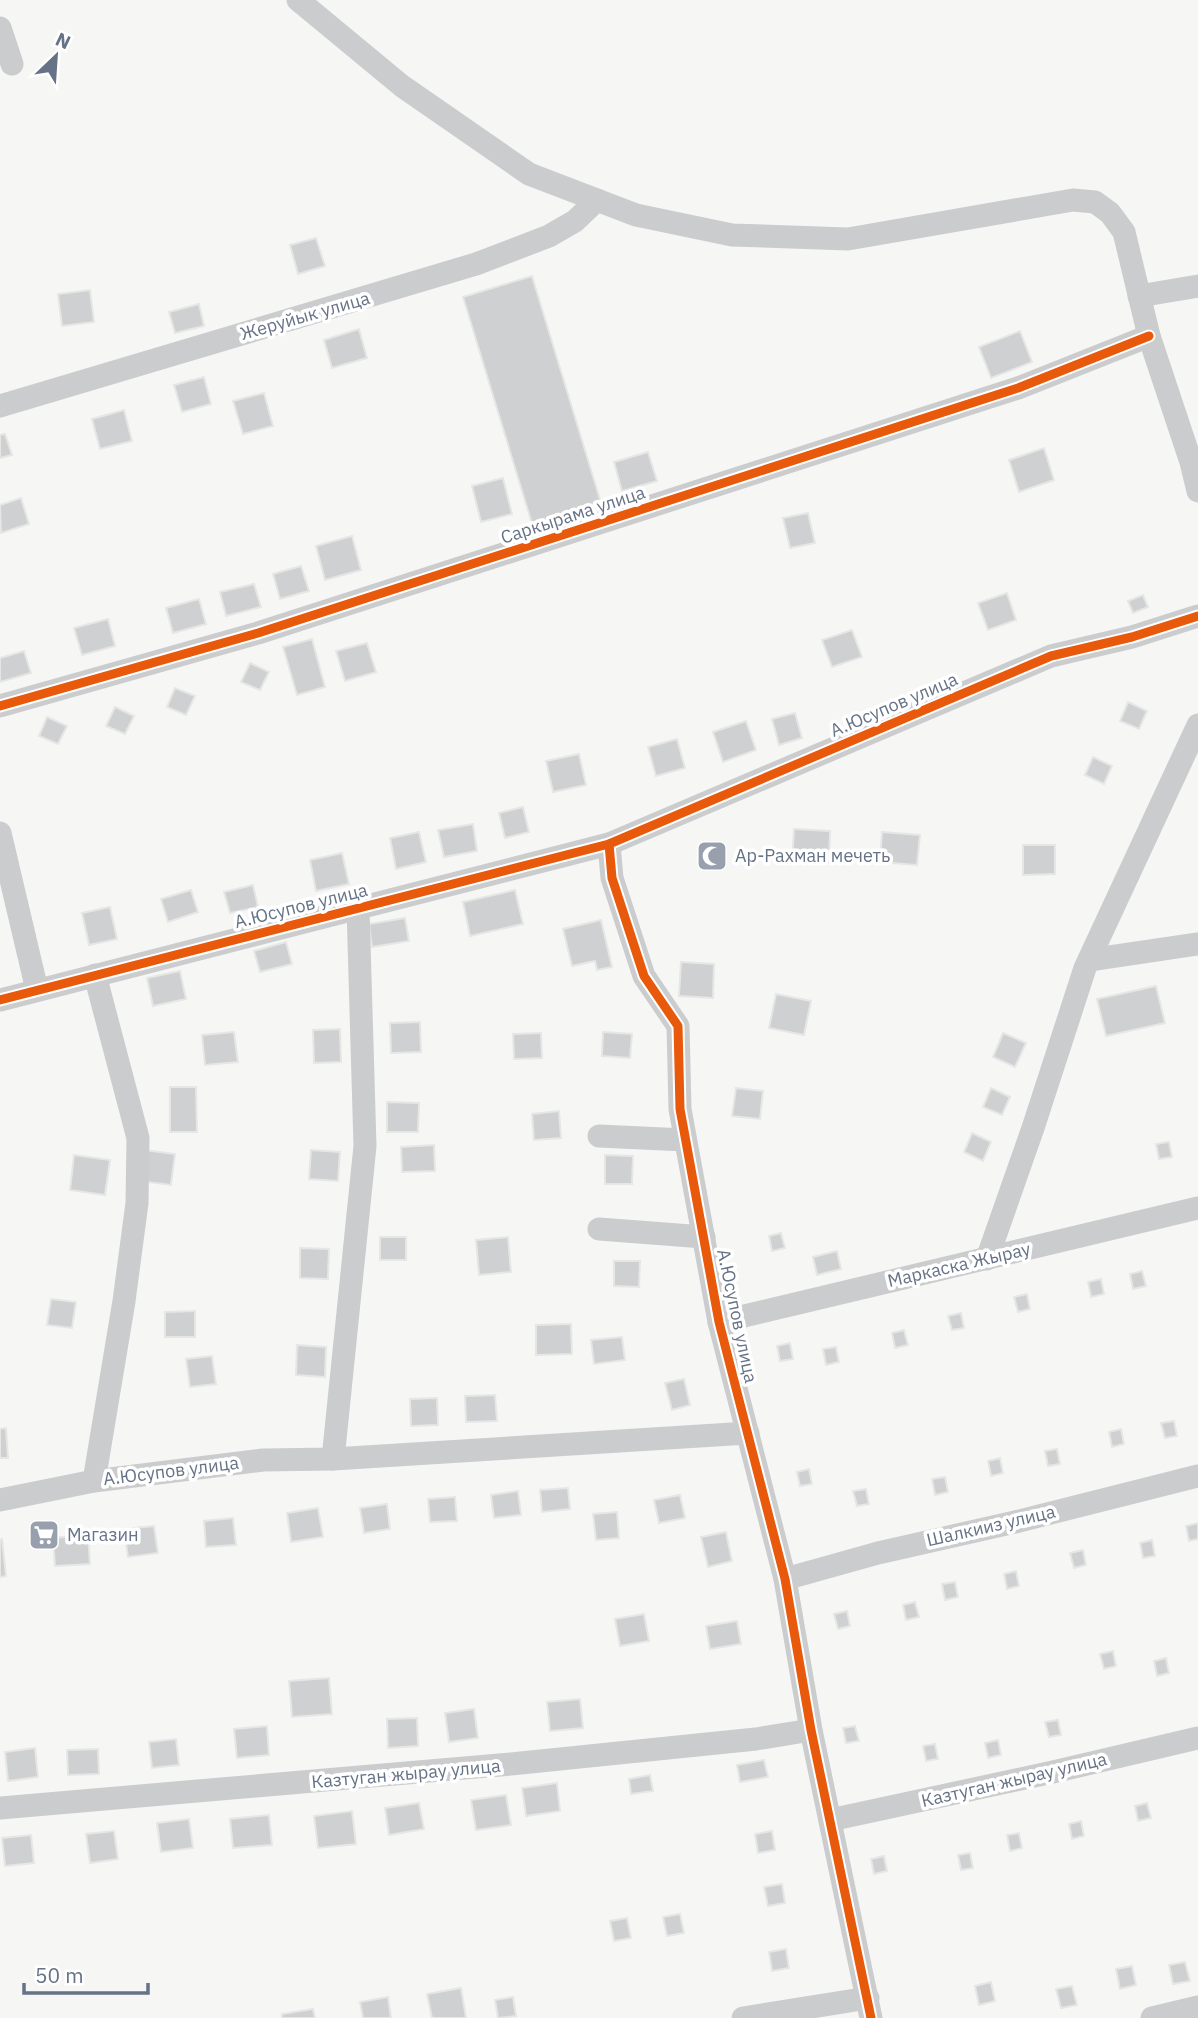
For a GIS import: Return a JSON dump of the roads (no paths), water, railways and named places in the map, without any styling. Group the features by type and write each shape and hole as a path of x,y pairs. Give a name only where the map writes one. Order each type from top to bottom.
{"street":[{"path":"298,0 402,86 529,174 636,215 732,234 848,239 1073,200 1095,202 1110,213 1124,232 1149,336 1198,491"},
{"path":"0,28 12,64"},
{"name":"Жеруйык улица","path":"0,406 476,264 549,236 575,221 597,200"},
{"path":"1139,296 1198,286"},
{"name":"Саркырама улица","path":"0,706 271,629 1018,388 1149,336"},
{"name":"А.Юсупов улица","path":"0,1000 609,844 1051,656 1132,638 1198,616"},
{"path":"987,1259 1089,960 1198,725"},
{"path":"0,833 37,990"},
{"name":"А.Юсупов улица","path":"0,1500 94,1481 263,1460 333,1459 748,1433 719,1322 685,1140 680,1109 678,1026 644,975 612,878 609,844"},
{"name":"А.Юсупов улица","path":"333,1459 365,1146 358,908"},
{"path":"1089,960 1198,944"},
{"name":"А.Юсупов улица","path":"94,1481 124,1301 137,1203 138,1138 95,975"},
{"path":"599,1136 685,1140"},
{"name":"Маркаска Жырау","path":"719,1322 1198,1208"},
{"path":"599,1229 704,1237"},
{"path":"743,2018 869,2008 811,1730 785,1579 748,1433"},
{"name":"Шалкииз улица","path":"785,1579 878,1553 1198,1476"},
{"name":"Казтуган жырау улица","path":"0,1808 511,1764 756,1739 811,1730"},
{"name":"Казтуган жырау улица","path":"830,1820 1198,1738"},
{"path":"1152,2018 1198,2007"}],"place":[{"name":"Ар-Рахман мечеть","path":"712,856"},
{"name":"Магазин","path":"44,1535"}]}
